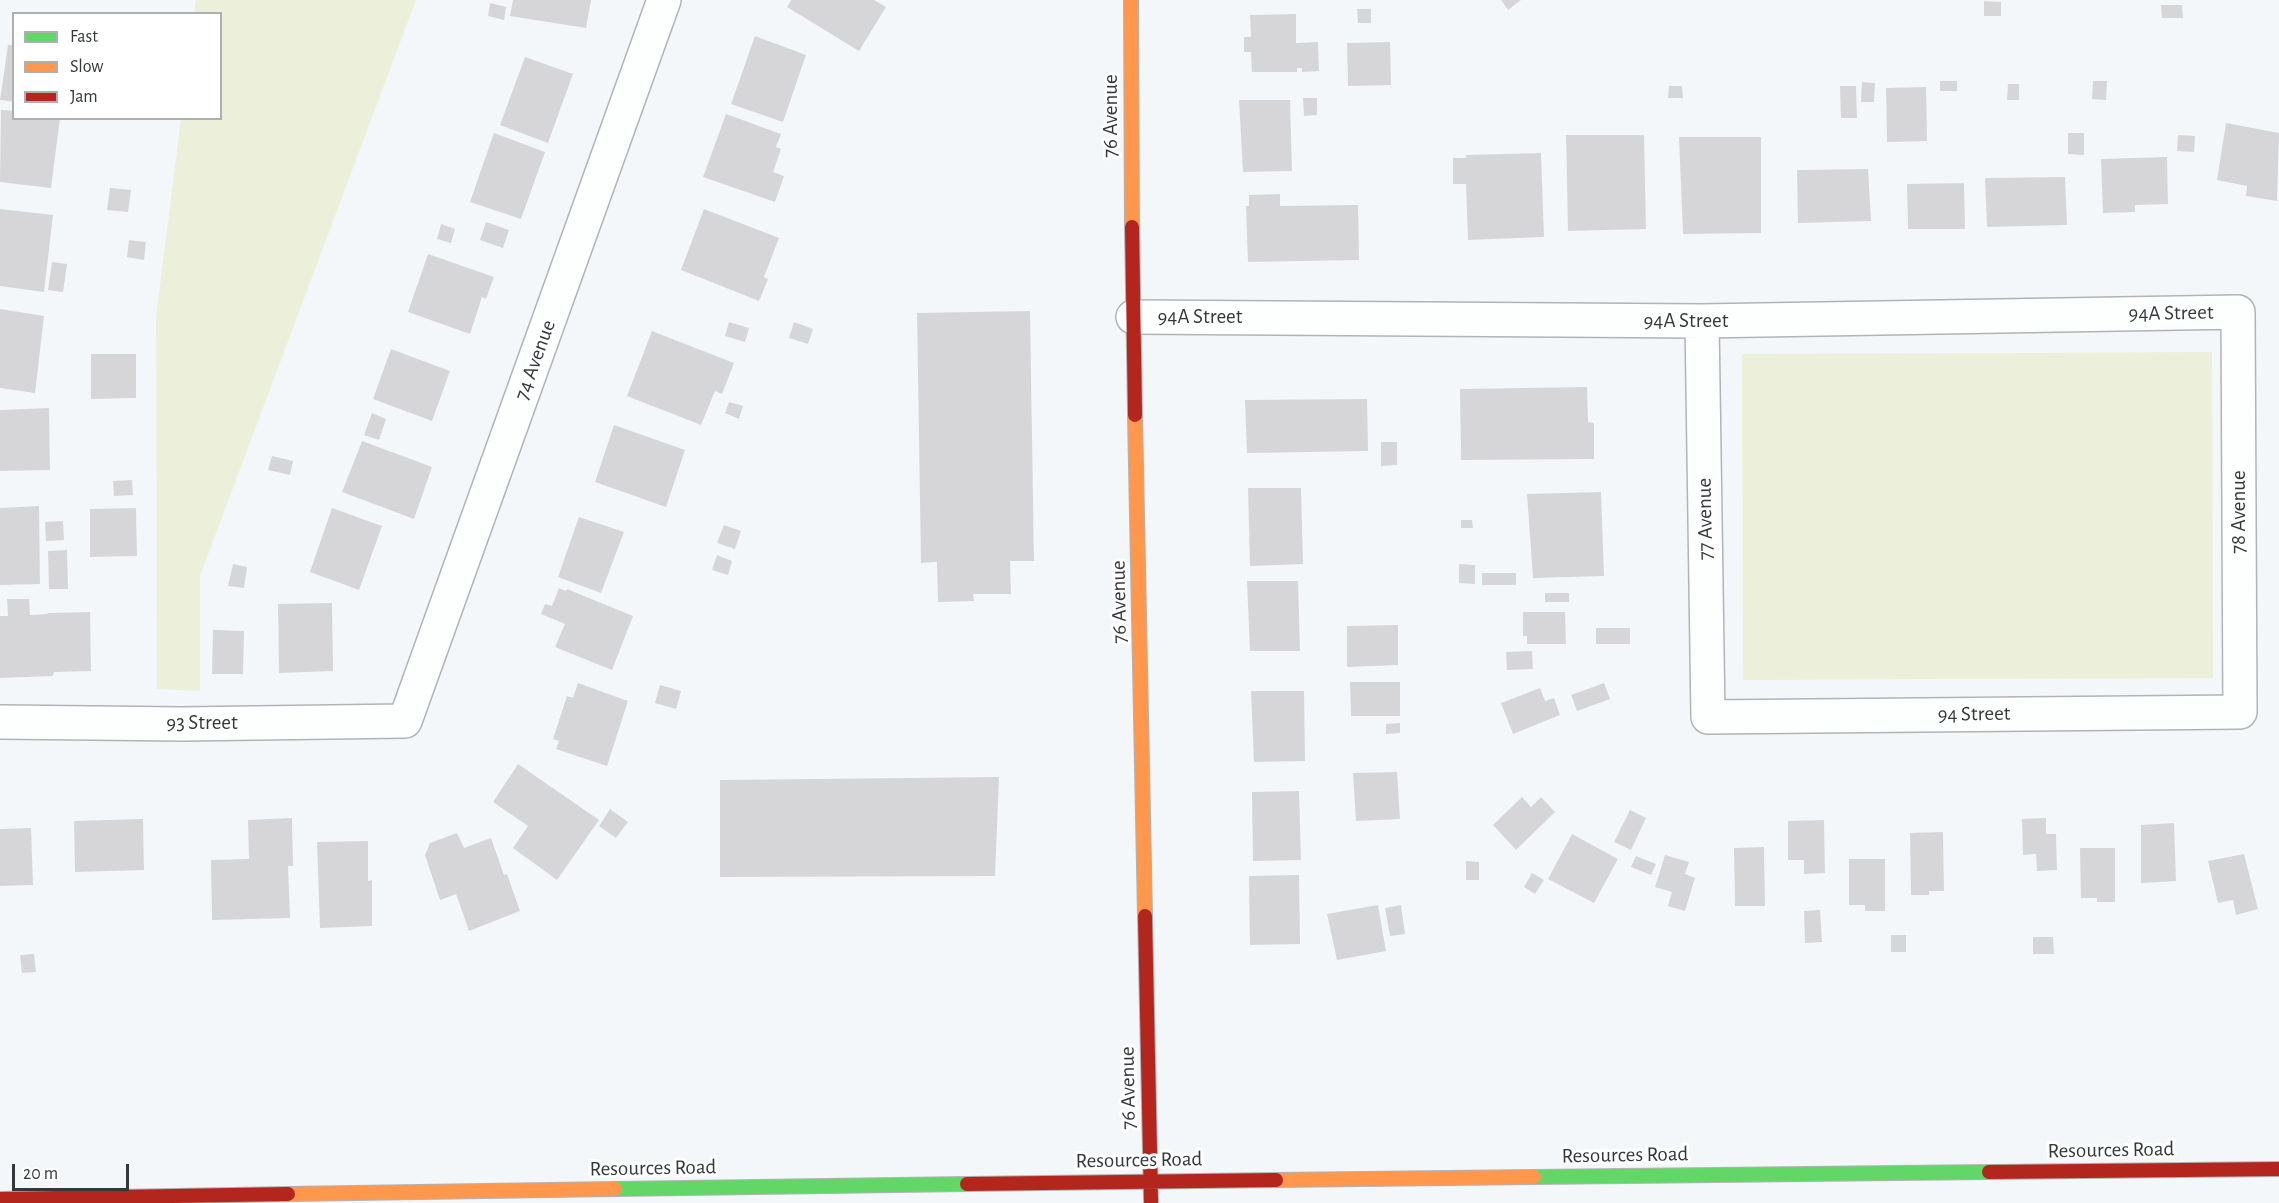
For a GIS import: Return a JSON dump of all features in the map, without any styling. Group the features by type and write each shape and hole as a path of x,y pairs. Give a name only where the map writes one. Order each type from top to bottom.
{"main road":[{"name":"76 Avenue","path":"1131,0 1133,317 1151,1203"},
{"name":"Resources Road","path":"0,1199 1150,1181 2279,1169"}],"street":[{"name":"74 Avenue","path":"405,721 664,0"},
{"name":"94A Street","path":"1133,317 1702,321 2238,312"},
{"name":"78 Avenue","path":"2238,312 2240,712"},
{"name":"77 Avenue","path":"1702,321 1708,717"},
{"name":"94 Street","path":"1708,717 2240,712"},
{"name":"93 Street","path":"0,722 182,724 405,721"}],"green space":[{"path":"196,0 416,0 200,576 200,691 157,689 156,317 181,120 222,120 222,12 194,12"},
{"path":"2212,352 2213,678 1743,680 1742,354"}],"building":[{"path":"513,0 591,0 586,28 510,16"},
{"path":"791,0 874,0 886,7 859,51 787,7"},
{"path":"1501,0 1521,0 1508,10"},
{"path":"1984,1 2001,2 2001,16 1984,16"},
{"path":"490,3 506,7 504,20 488,16"},
{"path":"2161,5 2182,5 2183,18 2162,18"},
{"path":"1357,9 1371,9 1371,23 1358,23"},
{"path":"1296,14 1296,43 1318,42 1319,71 1302,72 1302,68 1297,68 1297,72 1252,72 1251,52 1244,52 1244,37 1251,37 1250,15"},
{"path":"755,36 806,55 783,122 731,104"},
{"path":"1390,42 1391,85 1348,86 1347,43"},
{"path":"8,45 12,45 12,102 0,100"},
{"path":"525,57 573,74 548,143 500,125"},
{"path":"1940,81 1957,81 1957,91 1940,91"},
{"path":"2093,81 2107,81 2106,100 2092,99"},
{"path":"1862,82 1875,83 1874,102 1861,102"},
{"path":"2008,84 2019,84 2019,100 2007,100"},
{"path":"1669,86 1682,86 1683,98 1668,98"},
{"path":"1840,86 1856,86 1857,118 1841,118"},
{"path":"1926,87 1927,141 1887,142 1886,88"},
{"path":"1303,98 1317,98 1317,115 1304,116"},
{"path":"1239,100 1290,100 1292,171 1243,172"},
{"path":"1,110 12,111 12,120 60,120 51,188 0,182"},
{"path":"726,114 781,134 776,147 781,149 773,172 784,176 775,202 703,177"},
{"path":"2226,123 2279,133 2277,201 2246,196 2247,186 2217,180"},
{"path":"494,133 545,152 521,219 470,202"},
{"path":"2068,133 2084,133 2084,155 2068,154"},
{"path":"1566,135 1644,135 1646,229 1568,231"},
{"path":"2178,135 2195,136 2194,152 2177,151"},
{"path":"1679,137 1761,137 1761,233 1683,234"},
{"path":"1541,153 1544,237 1468,240 1466,184 1453,184 1453,158 1466,158 1466,155"},
{"path":"2167,157 2168,204 2135,205 2135,212 2103,213 2101,159"},
{"path":"1868,169 1871,221 1798,223 1797,170"},
{"path":"2065,177 2067,225 1987,227 1985,178"},
{"path":"1964,183 1965,229 1908,229 1907,184"},
{"path":"110,188 131,190 128,212 107,210"},
{"path":"1280,194 1280,206 1358,205 1359,260 1248,262 1246,206 1249,206 1249,195"},
{"path":"0,209 53,215 44,292 0,286"},
{"path":"704,209 779,238 764,277 768,279 759,301 681,270"},
{"path":"486,222 509,230 503,248 480,240"},
{"path":"441,224 455,229 451,243 437,239"},
{"path":"129,240 146,242 144,260 127,257"},
{"path":"428,254 494,277 486,299 482,297 470,334 408,312"},
{"path":"52,262 67,264 63,292 48,290"},
{"path":"0,309 44,316 35,393 0,388"},
{"path":"1030,311 1034,561 1010,561 1011,594 973,594 974,601 938,602 937,562 921,563 917,313"},
{"path":"729,322 749,328 745,342 725,336"},
{"path":"794,322 813,329 808,344 789,338"},
{"path":"652,331 734,363 722,394 715,391 701,425 627,396"},
{"path":"391,349 450,371 432,421 373,399"},
{"path":"91,354 136,354 136,398 91,399"},
{"path":"1587,387 1588,422 1594,423 1594,459 1461,460 1460,389"},
{"path":"1367,399 1368,451 1247,453 1245,400"},
{"path":"729,402 743,406 739,419 725,413"},
{"path":"49,408 50,470 0,471 0,410"},
{"path":"372,413 386,419 379,440 364,435"},
{"path":"614,425 685,450 666,507 595,482"},
{"path":"362,441 432,467 414,519 342,492"},
{"path":"1381,442 1397,442 1397,465 1381,466"},
{"path":"272,456 293,461 290,475 268,470"},
{"path":"132,480 133,495 114,496 113,481"},
{"path":"1248,488 1301,488 1303,564 1250,566"},
{"path":"1601,492 1604,576 1533,578 1527,494"},
{"path":"39,506 40,584 0,585 0,508"},
{"path":"136,508 137,556 90,557 90,509"},
{"path":"332,508 382,526 359,590 310,572"},
{"path":"579,517 624,532 601,593 558,577"},
{"path":"1461,520 1472,520 1473,528 1461,528"},
{"path":"63,521 64,540 46,541 45,522"},
{"path":"724,525 741,531 735,549 717,543"},
{"path":"67,550 68,589 49,589 48,551"},
{"path":"717,555 732,561 728,575 712,570"},
{"path":"233,564 247,567 244,588 228,586"},
{"path":"1459,564 1475,565 1475,584 1459,583"},
{"path":"1482,573 1516,573 1516,585 1482,585"},
{"path":"1247,581 1298,581 1300,651 1250,651"},
{"path":"559,588 566,591 567,589 633,616 612,670 555,647 565,624 541,614 545,604 552,606"},
{"path":"1545,593 1569,593 1569,602 1545,602"},
{"path":"7,599 29,599 30,615 90,612 91,671 54,672 53,676 0,678 0,616 8,616"},
{"path":"332,603 333,671 279,673 278,604"},
{"path":"1523,612 1565,612 1566,644 1527,644 1527,636 1523,636"},
{"path":"1398,625 1398,665 1347,667 1347,626"},
{"path":"1596,628 1630,628 1630,644 1596,644"},
{"path":"213,630 244,631 243,674 212,674"},
{"path":"1532,651 1533,669 1507,670 1506,652"},
{"path":"1350,682 1400,682 1400,716 1351,716"},
{"path":"578,683 628,701 607,766 556,749 559,741 553,739 567,696 573,698"},
{"path":"1604,683 1610,699 1577,711 1571,695"},
{"path":"660,685 681,691 676,709 655,703"},
{"path":"1540,688 1545,701 1554,698 1560,715 1513,734 1501,703"},
{"path":"1251,691 1304,691 1305,761 1254,762"},
{"path":"1400,723 1400,733 1386,734 1386,724"},
{"path":"518,764 599,820 557,880 513,848 528,826 493,802"},
{"path":"1397,772 1400,819 1356,821 1353,773"},
{"path":"999,777 995,876 720,877 720,780"},
{"path":"1299,791 1301,860 1253,861 1252,792"},
{"path":"1522,797 1531,807 1541,797 1555,812 1516,850 1493,825"},
{"path":"610,809 628,822 616,838 599,826"},
{"path":"1630,810 1646,818 1631,850 1614,842"},
{"path":"292,818 293,866 288,866 290,918 212,920 211,860 249,859 248,820"},
{"path":"2046,818 2046,834 2056,834 2057,870 2037,871 2036,854 2023,855 2022,819"},
{"path":"143,819 144,870 75,872 74,821"},
{"path":"1824,820 1825,873 1804,874 1804,860 1788,860 1788,821"},
{"path":"2174,823 2176,881 2141,883 2141,825"},
{"path":"31,828 33,885 0,886 0,829"},
{"path":"1943,832 1944,891 1929,891 1929,895 1911,895 1910,833"},
{"path":"457,833 464,848 491,838 520,911 469,931 456,894 440,900 425,855 430,843"},
{"path":"1572,834 1618,859 1594,903 1548,879"},
{"path":"368,841 368,881 372,880 372,926 320,928 317,842"},
{"path":"1764,847 1765,906 1735,906 1734,848"},
{"path":"2080,848 2115,848 2115,902 2097,902 2097,898 2081,898"},
{"path":"2244,854 2258,909 2236,915 2233,900 2218,903 2208,861"},
{"path":"1665,855 1689,862 1685,874 1695,878 1685,911 1668,906 1672,892 1655,887"},
{"path":"1636,856 1656,864 1651,875 1631,867"},
{"path":"1849,859 1885,859 1885,911 1865,911 1865,905 1849,905"},
{"path":"1466,861 1479,862 1479,880 1466,880"},
{"path":"1532,873 1544,880 1535,894 1524,887"},
{"path":"1299,875 1300,944 1250,945 1249,876"},
{"path":"1378,905 1386,951 1337,960 1327,914"},
{"path":"1401,905 1405,934 1390,936 1385,908"},
{"path":"1820,910 1822,942 1805,943 1804,911"},
{"path":"1891,935 1906,935 1906,952 1891,952"},
{"path":"2033,937 2053,937 2054,954 2033,954"},
{"path":"34,954 36,972 22,973 20,955"}],"traffic: fast":[{"path":"1534,1177 1989,1172"},
{"path":"615,1189 967,1184"}],"traffic: slow":[{"path":"1131,0 1132,227"},
{"path":"1135,415 1145,916"},
{"path":"1276,1180 1534,1177"},
{"path":"288,1194 615,1189"}],"traffic: jam":[{"path":"1132,227 1135,415"},
{"path":"1145,916 1151,1201"},
{"path":"1989,1172 2279,1169"},
{"path":"967,1184 1276,1180"},
{"path":"0,1199 288,1194"}]}
